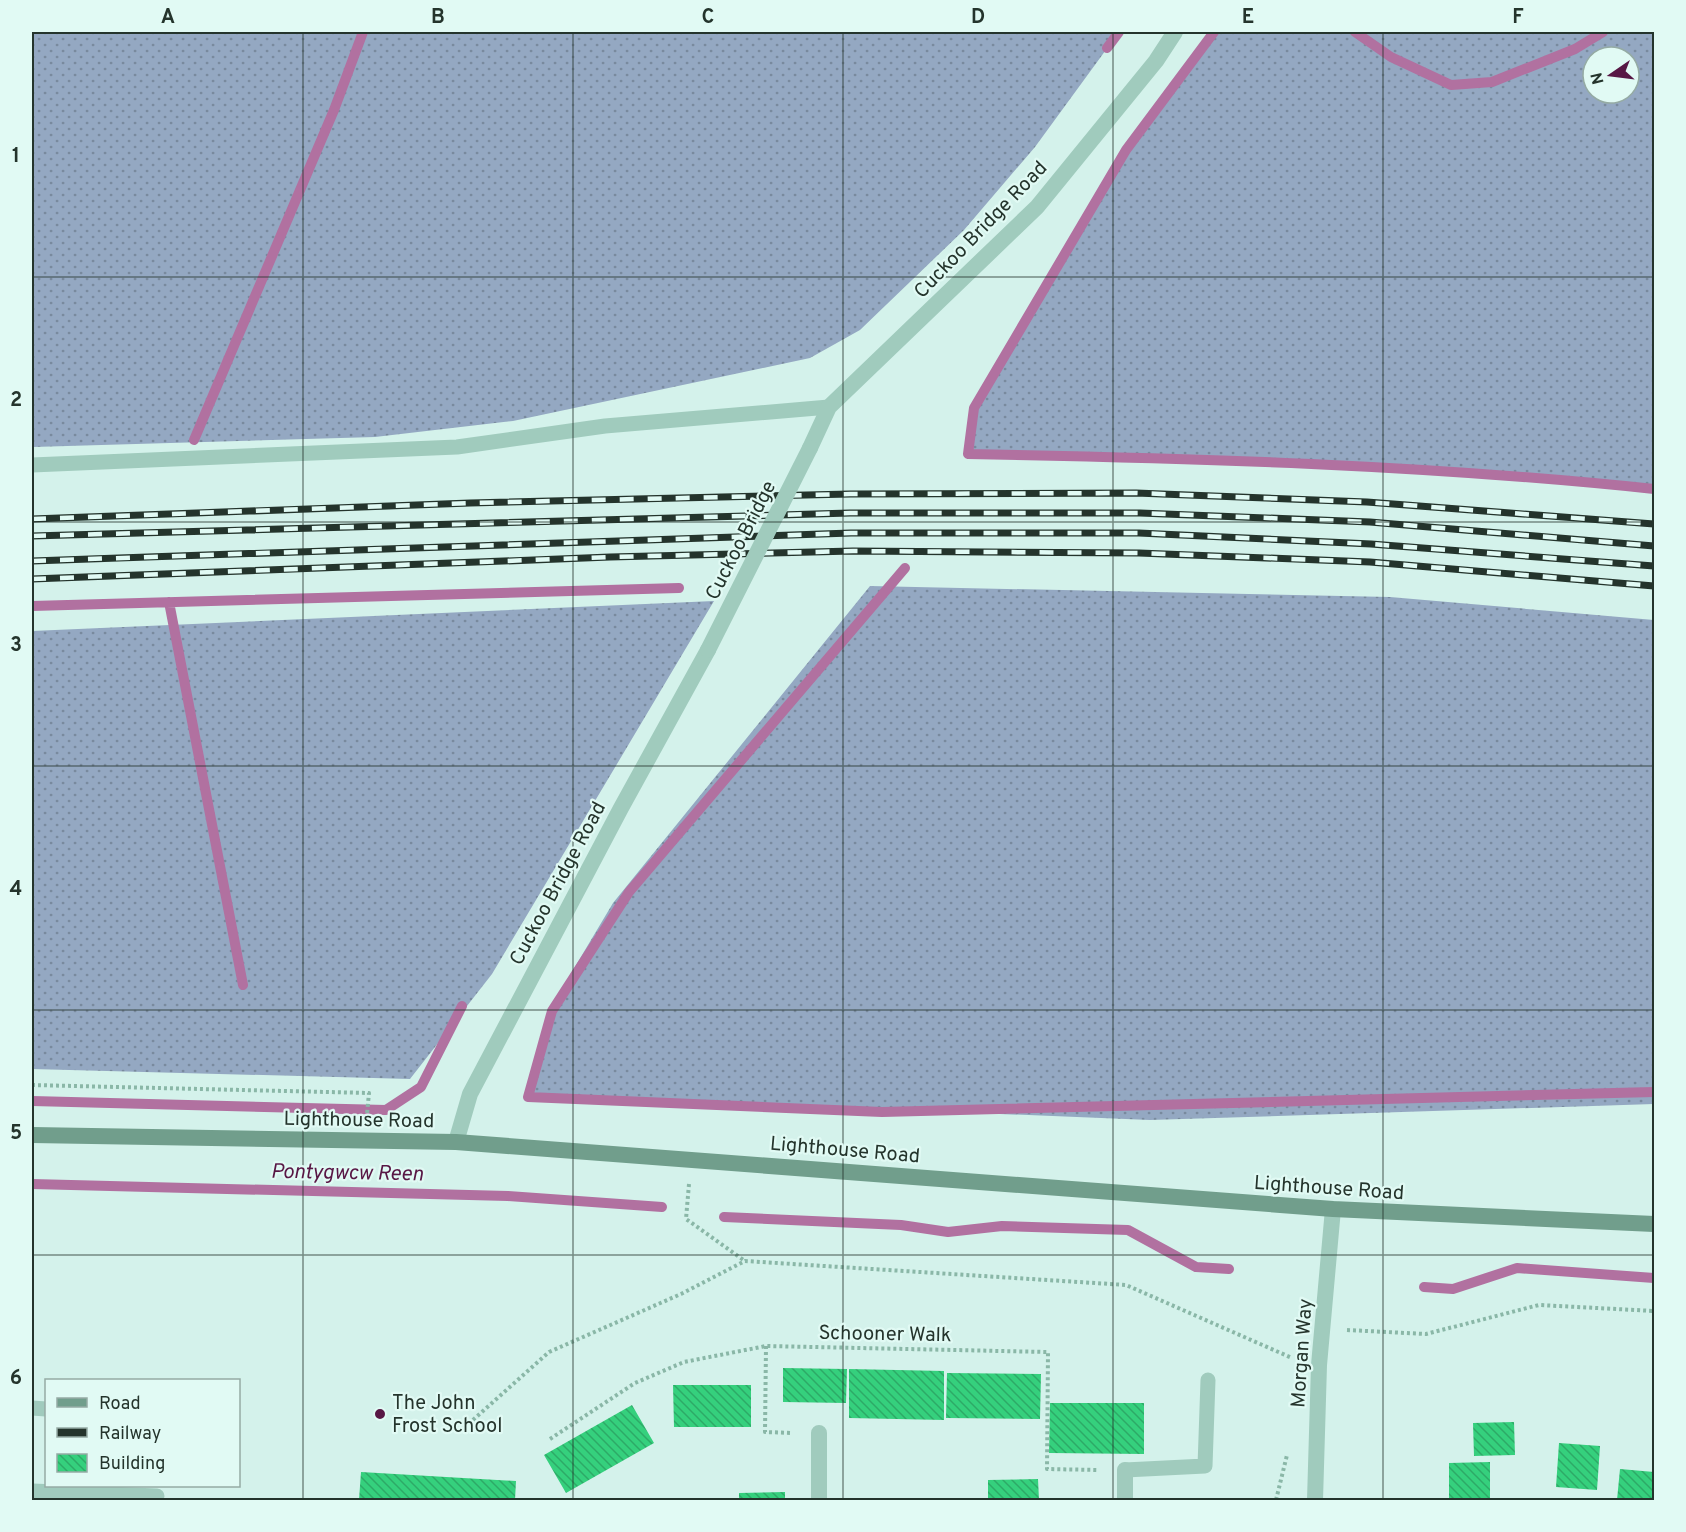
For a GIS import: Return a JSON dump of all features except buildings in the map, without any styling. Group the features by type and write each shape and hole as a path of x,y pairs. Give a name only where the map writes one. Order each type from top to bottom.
{"main road":[{"name":"Lighthouse Road","path":"32,1135 456,1142 690,1158 1333,1209 1654,1224"}],"street":[{"name":"Cuckoo Bridge Road","path":"810,448 829,407 1037,207 1156,61 1175,32"},
{"name":"Cuckoo Bridge","path":"708,650 810,448"},
{"name":"Cuckoo Bridge Road","path":"456,1142 470,1094 621,808 708,650"},
{"name":"Morgan Way","path":"1315,1500 1319,1365 1333,1209"},
{"path":"819,1433 819,1500"},
{"path":"1125,1470 1125,1500"}],"lane":[{"path":"32,465 457,447 605,426 829,407"},
{"path":"1125,1470 1205,1467 1208,1380"},
{"path":"32,1491 157,1494"}],"path":[{"path":"32,1084 369,1094 366,1121"},
{"path":"690,1158 686,1219 745,1262"},
{"path":"464,1428 549,1352 681,1294 745,1262 1126,1285 1293,1358 1319,1365"},
{"path":"1323,1329 1426,1334 1539,1305 1654,1311"},
{"path":"766,1346 765,1432 819,1433"},
{"name":"Schooner Walk","path":"550,1439 635,1383 684,1362 766,1346 1048,1352 1047,1469 1125,1470"},
{"path":"1292,1369 1293,1358"},
{"path":"1276,1500 1288,1446"}],"shaded area":[{"path":"32,32 1119,32 1035,147 964,230 860,330 810,358 513,421 375,437 33,447"},
{"path":"1214,32 1654,32 1654,489 1397,468 968,454 974,408 1126,151"},
{"path":"870,586 1390,597 1654,620 1654,1104 1150,1120 531,1095 557,997 613,903"},
{"path":"714,601 492,974 410,1079 32,1069 32,631"}],"waterway":[{"path":"194,440 334,110 363,32"},
{"path":"1107,48 1119,32"},
{"path":"1214,32 1126,150 974,408 968,454 1397,468 1654,489"},
{"path":"1355,32 1391,57 1451,85 1492,82 1575,49 1603,32"},
{"path":"905,568 629,892 552,1011 528,1097 882,1112 1654,1092"},
{"path":"32,606 679,588"},
{"path":"169,602 243,985"},
{"path":"32,1101 386,1110 421,1087 462,1006"},
{"name":"Pontygwcw Reen","path":"32,1184 508,1196 662,1207"},
{"path":"724,1217 901,1225 948,1232 1002,1226 1128,1230 1196,1267 1229,1269"},
{"path":"1424,1287 1453,1289 1517,1268 1654,1278"}],"railway":[{"path":"32,519 470,503 850,494 1136,493 1367,502 1654,524"},
{"path":"32,536 850,513 1140,513 1370,522 1654,546"},
{"path":"32,561 851,533 1139,533 1371,544 1654,566"},
{"path":"32,579 610,557 853,551 1139,553 1370,562 1654,586"}],"place":[{"name":"The John Frost School","path":"380,1414"}]}
